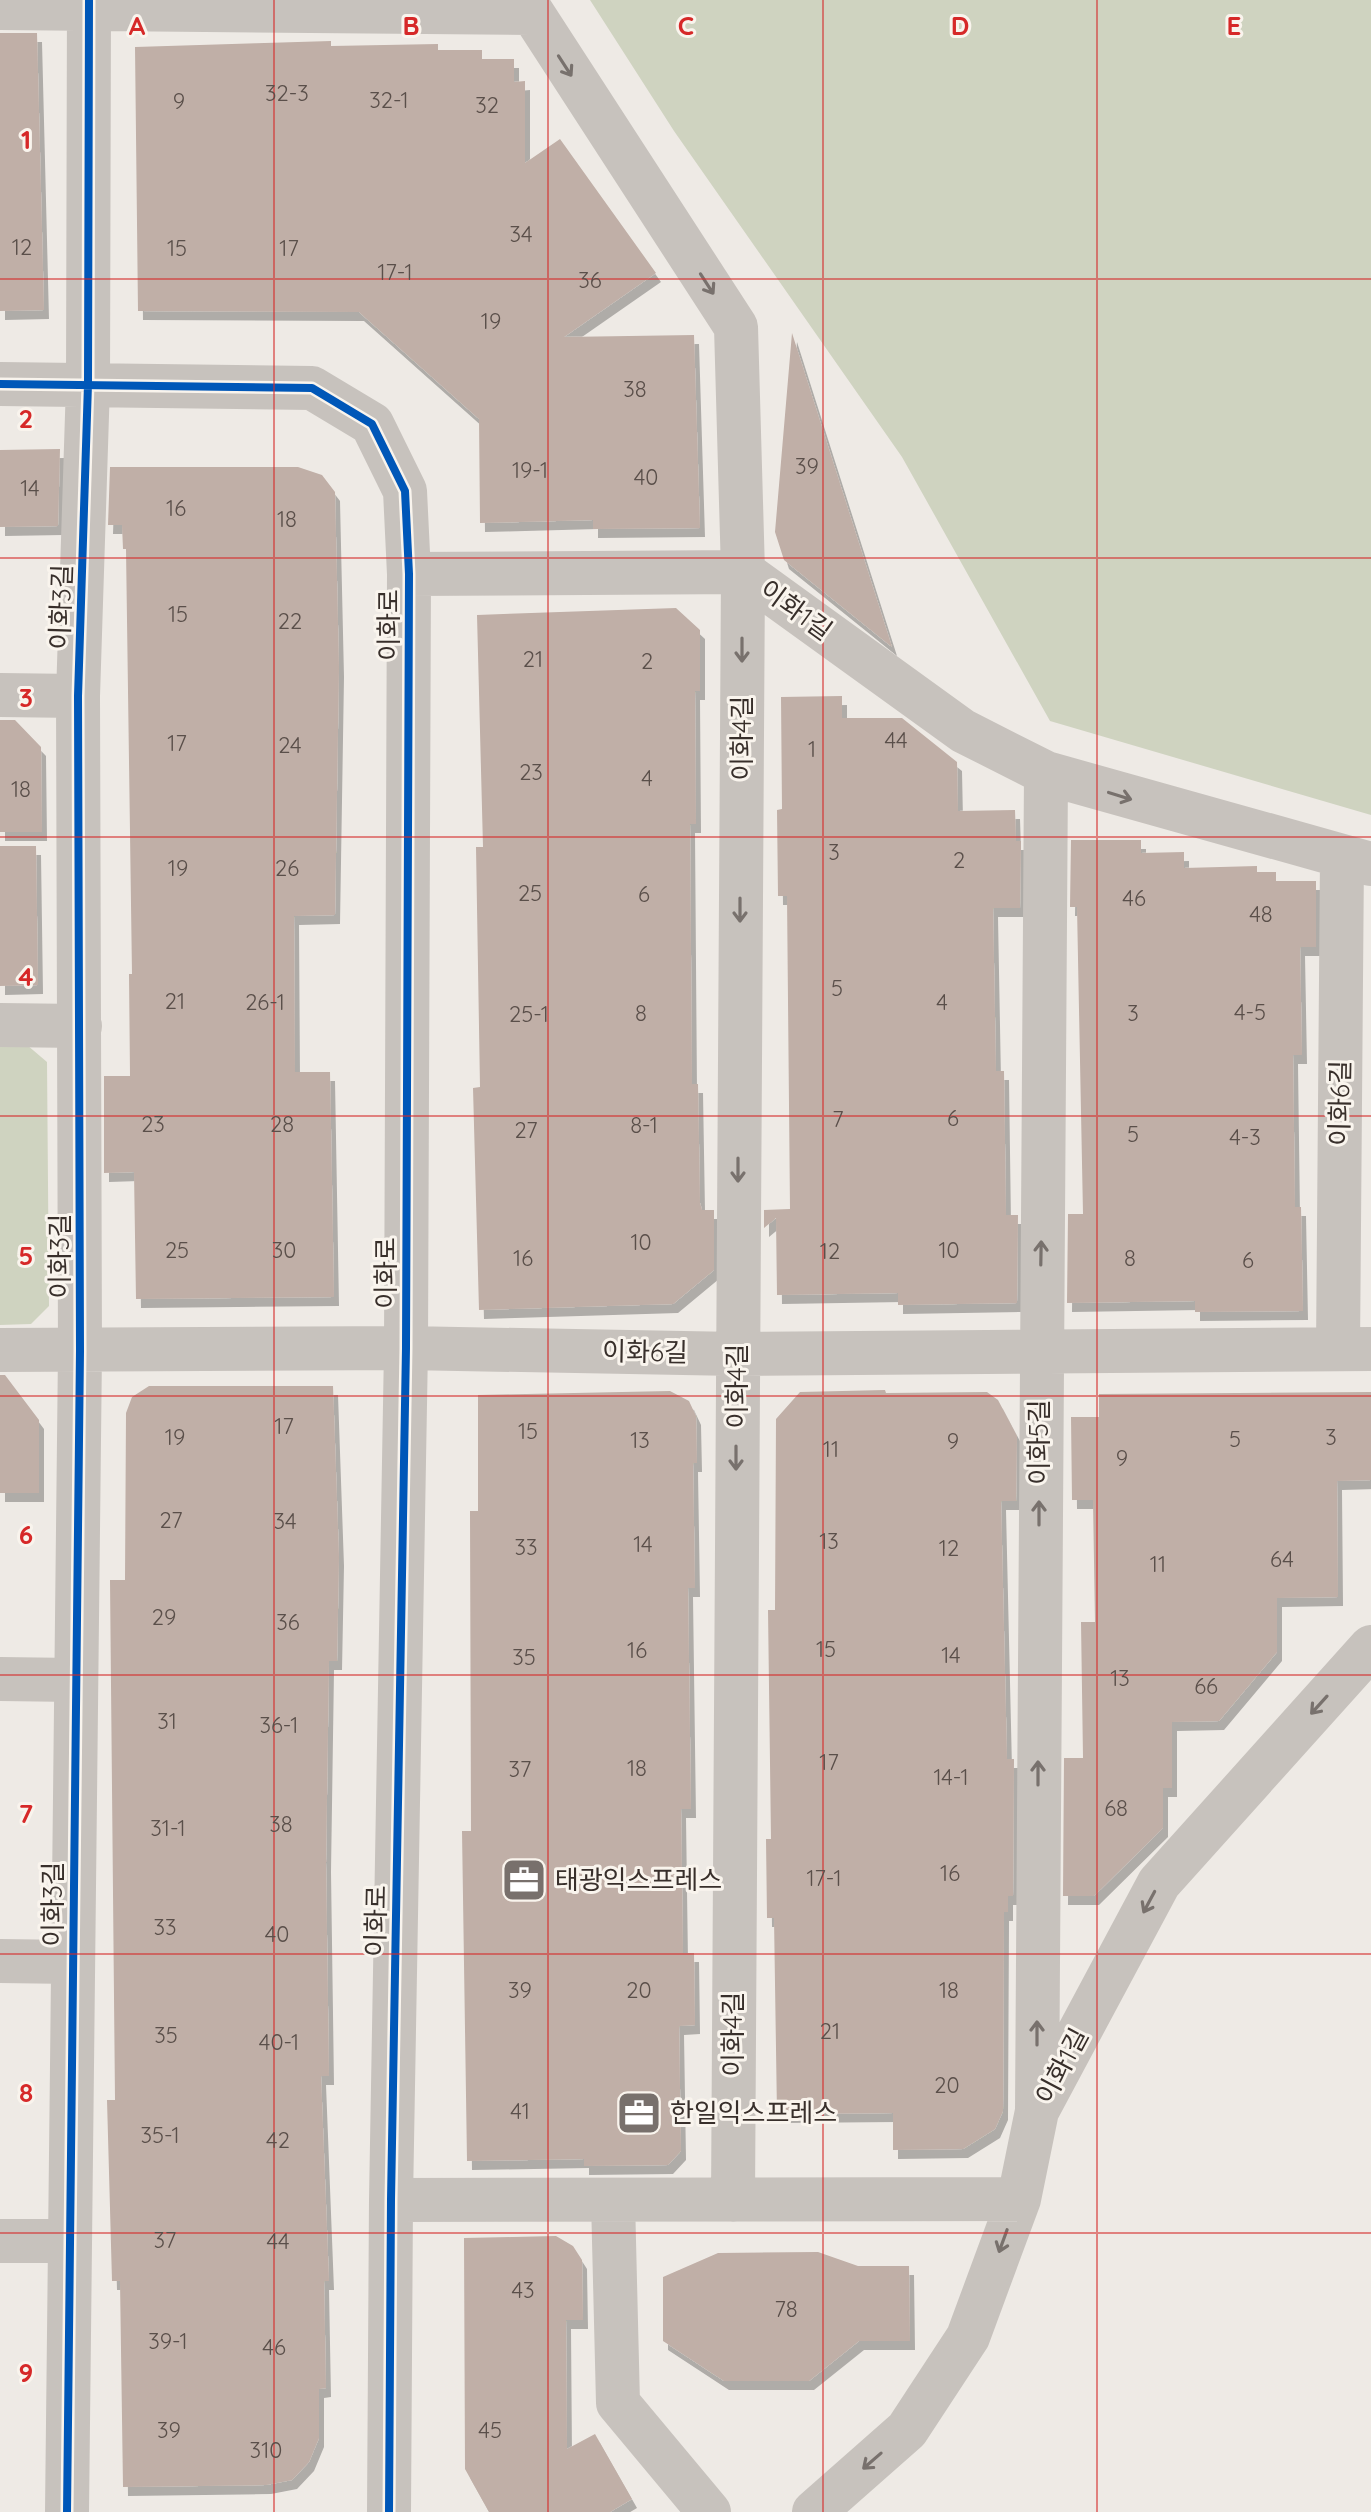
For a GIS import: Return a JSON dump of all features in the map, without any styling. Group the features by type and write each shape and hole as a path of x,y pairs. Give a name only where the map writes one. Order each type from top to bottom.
{"street":[{"name":"이화1길","path":"89,4 527,7 736,327 743,572 963,731 1046,773 1357,861"},
{"path":"0,8 89,4"},
{"name":"이화3길","path":"67,2512 80,1351 78,696 88,384 89,4"},
{"name":"이화로","path":"0,384 312,388 372,424 405,491 409,574 406,1348 391,2200 389,2512"},
{"path":"409,574 743,572"},
{"name":"이화4길","path":"733,2200 743,572"},
{"path":"0,695 78,696"},
{"name":"이화5길","path":"1037,2111 1039,1350 1046,773"},
{"name":"이화6길","path":"0,1350 406,1348 737,1354 1354,1349 1357,861"},
{"path":"0,1025 80,1026"},
{"name":"이화1길","path":"814,2512 907,2430 968,2337 1019,2199 1037,2111 1159,1883 1371,1647"},
{"path":"0,1679 75,1680"},
{"name":"이화3길","path":"0,1961 73,1962"},
{"path":"391,2200 1019,2199"},
{"path":"613,2200 618,2403 709,2512"},
{"path":"0,2241 69,2241"}],"green space":[{"path":"590,0 1371,0 1371,815 1050,721 902,457 674,131"},
{"path":"27,1045 47,1062 49,1306 31,1324 0,1325 0,1046"}],"building":[{"path":"0,33 37,33 44,310 0,311"},
{"path":"331,41 331,46 438,44 438,50 482,50 482,59 514,59 514,82 525,81 525,163 560,139 656,273 564,337 694,335 700,528 593,529 593,520 480,523 479,419 359,312 138,311 135,47"},
{"path":"792,333 892,647 784,560 775,532"},
{"path":"60,449 58,526 0,527 0,450"},
{"path":"110,467 298,467 322,475 335,492 339,668 335,915 294,916 295,1072 330,1072 334,1297 136,1299 134,1172 104,1173 104,1076 130,1076 129,974 132,974 126,549 123,549 122,525 108,525"},
{"path":"676,608 700,630 700,691 695,691 696,824 690,824 692,1084 698,1084 700,1203 702,1210 714,1210 714,1270 673,1304 479,1310 473,1088 480,1087 476,847 483,847 477,615"},
{"path":"842,696 842,718 902,718 957,762 958,811 1015,810 1016,841 1021,841 1020,908 993,908 996,1071 1004,1071 1006,1215 1018,1215 1017,1303 898,1305 898,1293 777,1295 776,1218 764,1228 764,1210 790,1209 787,896 778,896 777,810 782,809 781,697"},
{"path":"0,720 15,720 41,747 42,832 0,832"},
{"path":"1071,840 1141,840 1141,853 1184,852 1184,868 1257,866 1257,872 1276,872 1276,881 1316,881 1316,947 1300,947 1302,1055 1293,1055 1295,1207 1301,1207 1303,1311 1195,1312 1195,1301 1067,1303 1068,1214 1083,1214 1077,907 1070,907"},
{"path":"0,846 36,846 38,985 0,986"},
{"path":"0,1375 5,1375 39,1420 39,1493 0,1493"},
{"path":"149,1386 333,1386 339,1557 337,1661 329,1661 326,1863 329,2076 321,2076 329,2281 324,2281 326,2388 319,2389 319,2438 309,2462 292,2480 266,2485 123,2487 120,2281 112,2281 107,2100 115,2100 110,1580 125,1580 126,1413 132,1397"},
{"path":"885,1390 886,1393 987,1392 998,1400 1017,1436 1016,1501 1001,1501 1007,1759 1014,1759 1013,1896 1008,1896 1008,1912 1004,1912 1003,2111 995,2129 963,2149 893,2150 893,2113 777,2114 774,1918 767,1918 766,1839 771,1839 768,1610 775,1610 776,1419 800,1392"},
{"path":"670,1391 689,1401 696,1416 697,1463 693,1463 695,1588 688,1588 691,1809 681,1809 683,1953 694,1953 695,2025 679,2026 681,2151 668,2165 584,2166 584,2159 467,2161 462,1831 471,1831 470,1511 478,1511 478,1395"},
{"path":"1371,1392 1371,1480 1337,1481 1338,1597 1277,1598 1277,1652 1219,1721 1172,1722 1172,1788 1163,1788 1163,1828 1094,1896 1063,1896 1064,1758 1083,1758 1081,1622 1095,1622 1093,1500 1072,1500 1071,1417 1099,1417 1099,1394"},
{"path":"556,2236 573,2246 582,2260 583,2320 566,2320 567,2449 595,2434 632,2499 610,2512 489,2512 465,2469 464,2238"},
{"path":"818,2252 858,2266 909,2266 910,2341 859,2341 809,2381 724,2381 663,2341 663,2277 718,2253"}],"cycle path":[{"path":"67,2512 80,1351 78,696 88,384 89,0"},
{"path":"0,384 312,388 372,424 405,491 409,574 406,1348 391,2200 389,2512"}],"place":[{"name":"태광익스프레스","path":"524,1880"},
{"name":"한일익스프레스","path":"639,2113"}]}
